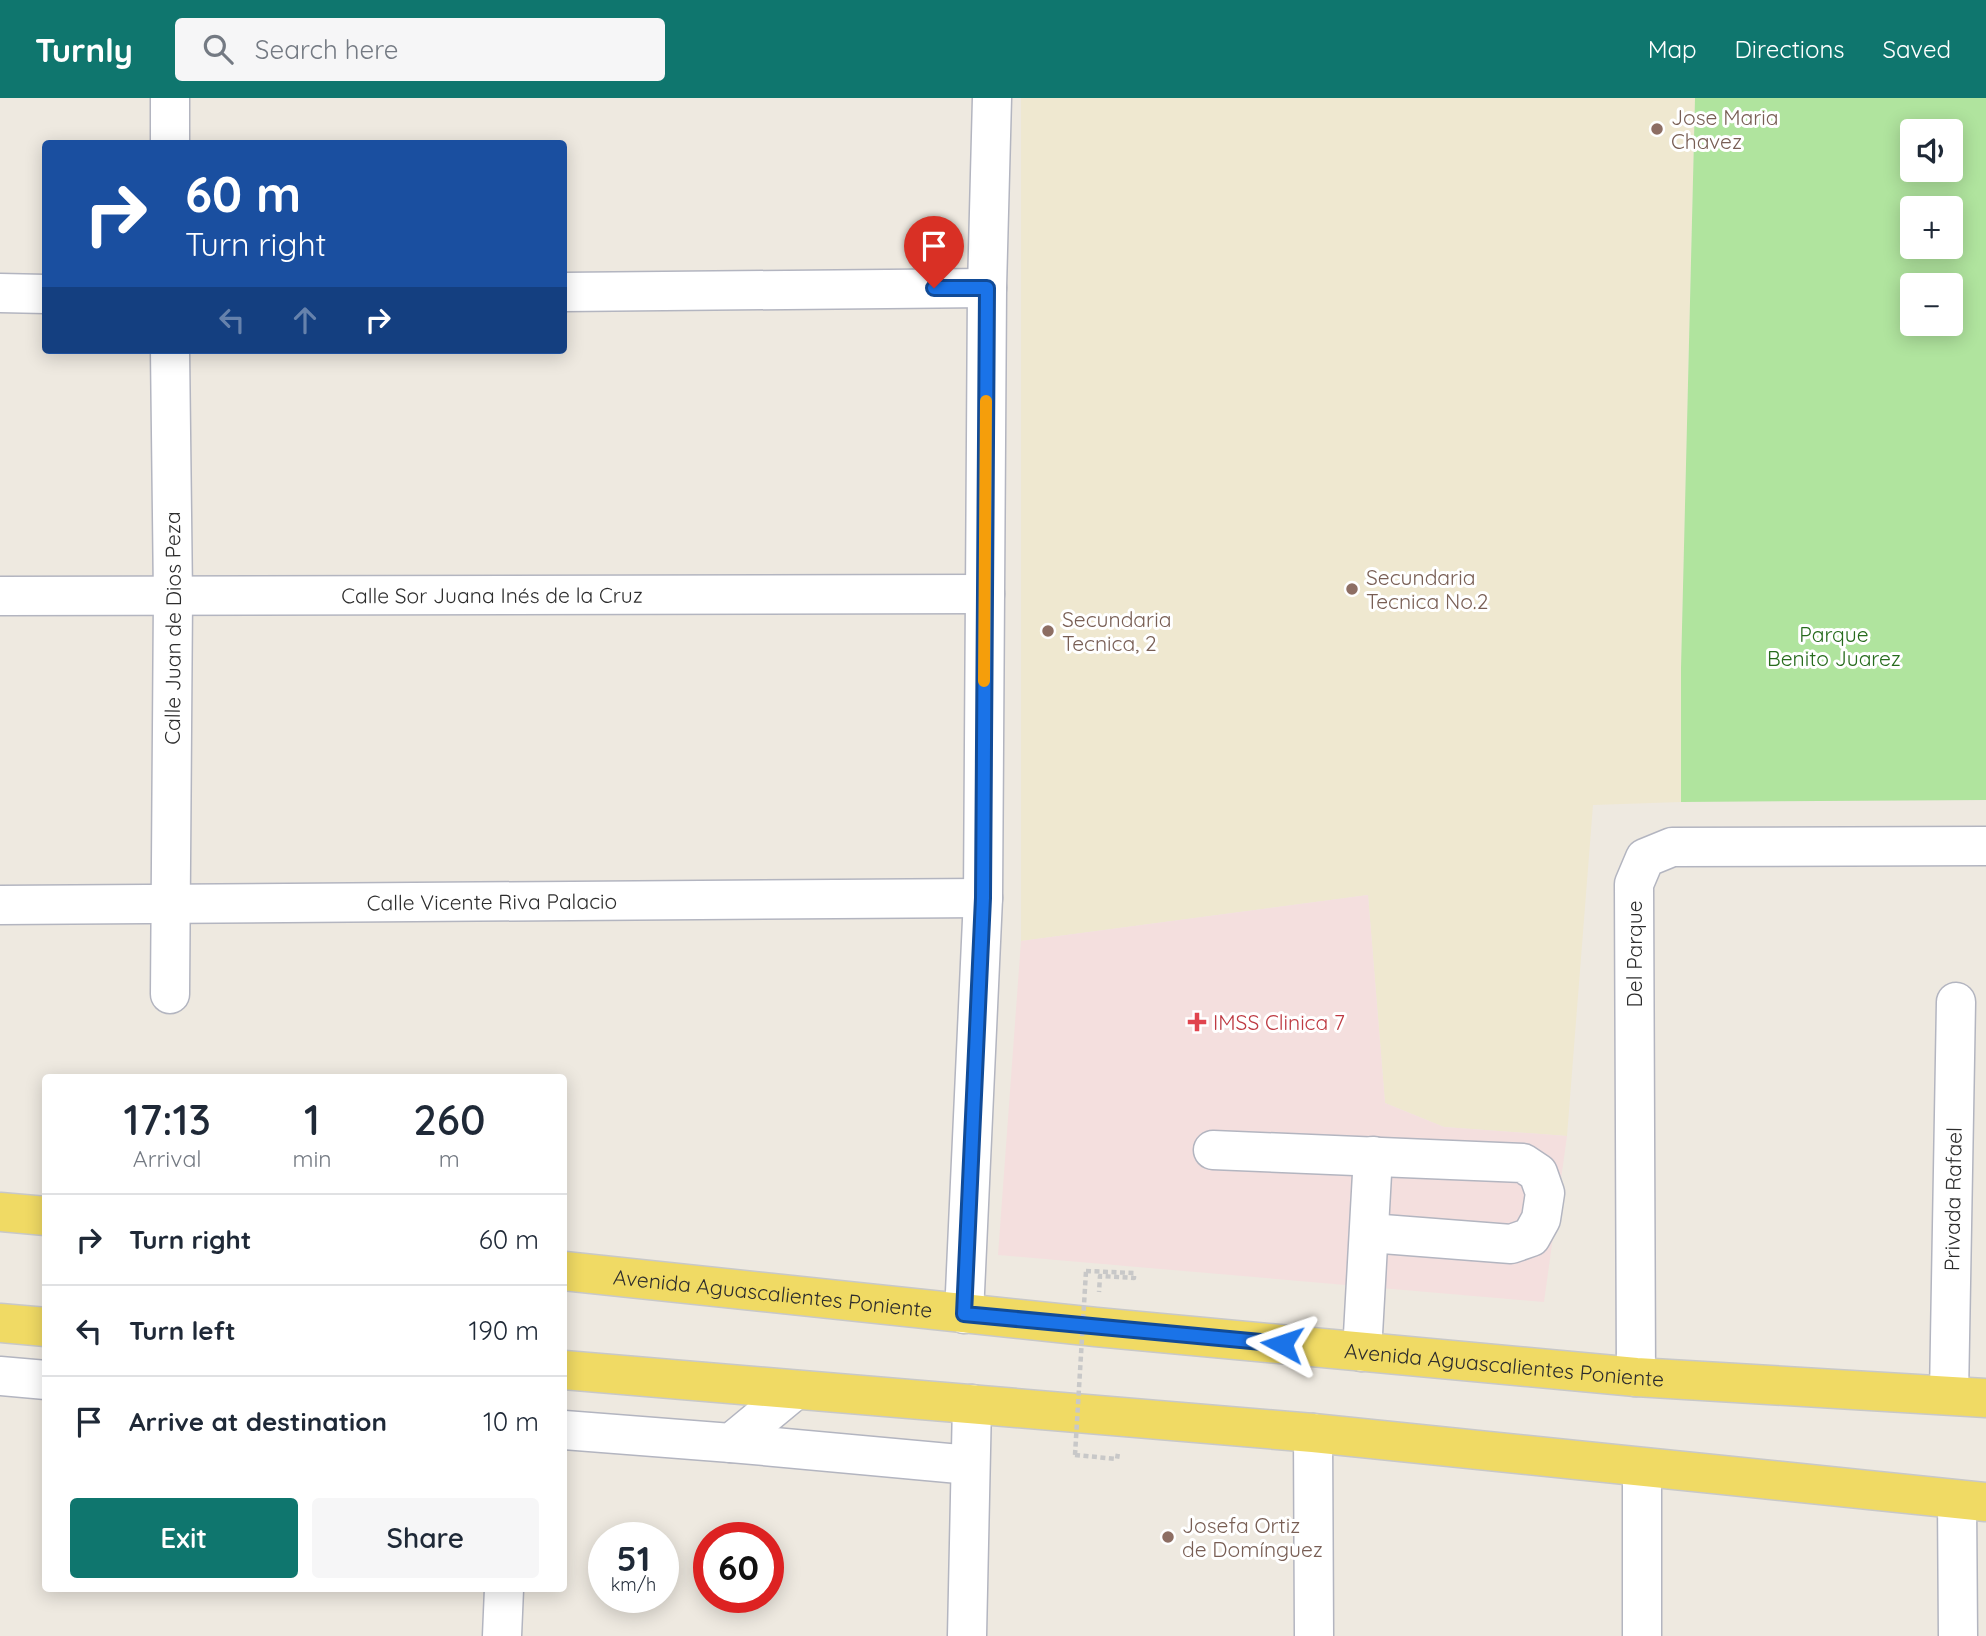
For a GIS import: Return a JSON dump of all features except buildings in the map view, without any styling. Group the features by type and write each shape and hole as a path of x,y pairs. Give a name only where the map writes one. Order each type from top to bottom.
{"main road":[{"path":"0,1213 42,1216"},
{"name":"Avenida Aguascalientes Poniente","path":"567,1271 964,1314 1636,1377 1968,1397"},
{"path":"0,1323 42,1327"},
{"path":"567,1370 1313,1433 1972,1501"}],"street":[{"path":"170,98 170,140"},
{"path":"964,1314 983,898 987,288 992,98"},
{"path":"567,292 987,288"},
{"path":"0,293 42,294"},
{"name":"Calle Juan de Dios Peza","path":"170,354 173,597 170,994"},
{"name":"Calle Sor Juana Inés de la Cruz","path":"0,596 985,594"},
{"name":"Del Parque","path":"1636,1377 1634,884 1645,858 1672,847 1977,846"},
{"name":"Calle Vicente Riva Palacio","path":"0,905 171,906 983,898"},
{"name":"Privada Rafael","path":"1956,1002 1968,1397"},
{"path":"1213,1150 1523,1163 1538,1173 1545,1193 1541,1220 1531,1237 1511,1244 1370,1233"},
{"path":"1362,1352 1373,1156"},
{"path":"0,1376 42,1380"},
{"path":"731,1443 795,1390"},
{"path":"967,1636 972,1404"},
{"path":"567,1430 970,1465"},
{"path":"1313,1433 1314,1636"},
{"path":"1642,1469 1642,1636"},
{"path":"1958,1636 1972,1501"},
{"path":"502,1636 504,1592"}],"path":[{"path":"1075,1455 1086,1271 1134,1273 1133,1278 1100,1276"}],"shaded area":[{"name":"Secundaria Tecnica No.2","path":"1021,98 1695,98 1681,668 1681,802 1593,805 1567,1136 1444,1127 1385,1103 1368,895 1021,941"},
{"name":"IMSS Clinica 7","path":"1368,895 1385,1103 1444,1127 1567,1136 1544,1302 998,1255 1021,941"}],"green space":[{"name":"Parque Benito Juarez","path":"1695,98 1986,98 1986,800 1681,802 1681,668"}],"slow traffic":[{"path":"984,681 986,401"}],"place":[{"name":"Jose Maria Chavez","path":"1657,129"},
{"name":"Secundaria Tecnica No.2","path":"1352,589"},
{"name":"Secundaria Tecnica, 2","path":"1048,631"},
{"name":"IMSS Clinica 7","path":"1197,1022"},
{"name":"Josefa Ortiz de Domínguez","path":"1168,1537"}],"route":[{"path":"934,288 987,288 983,898 964,1314 1282,1344"}]}
